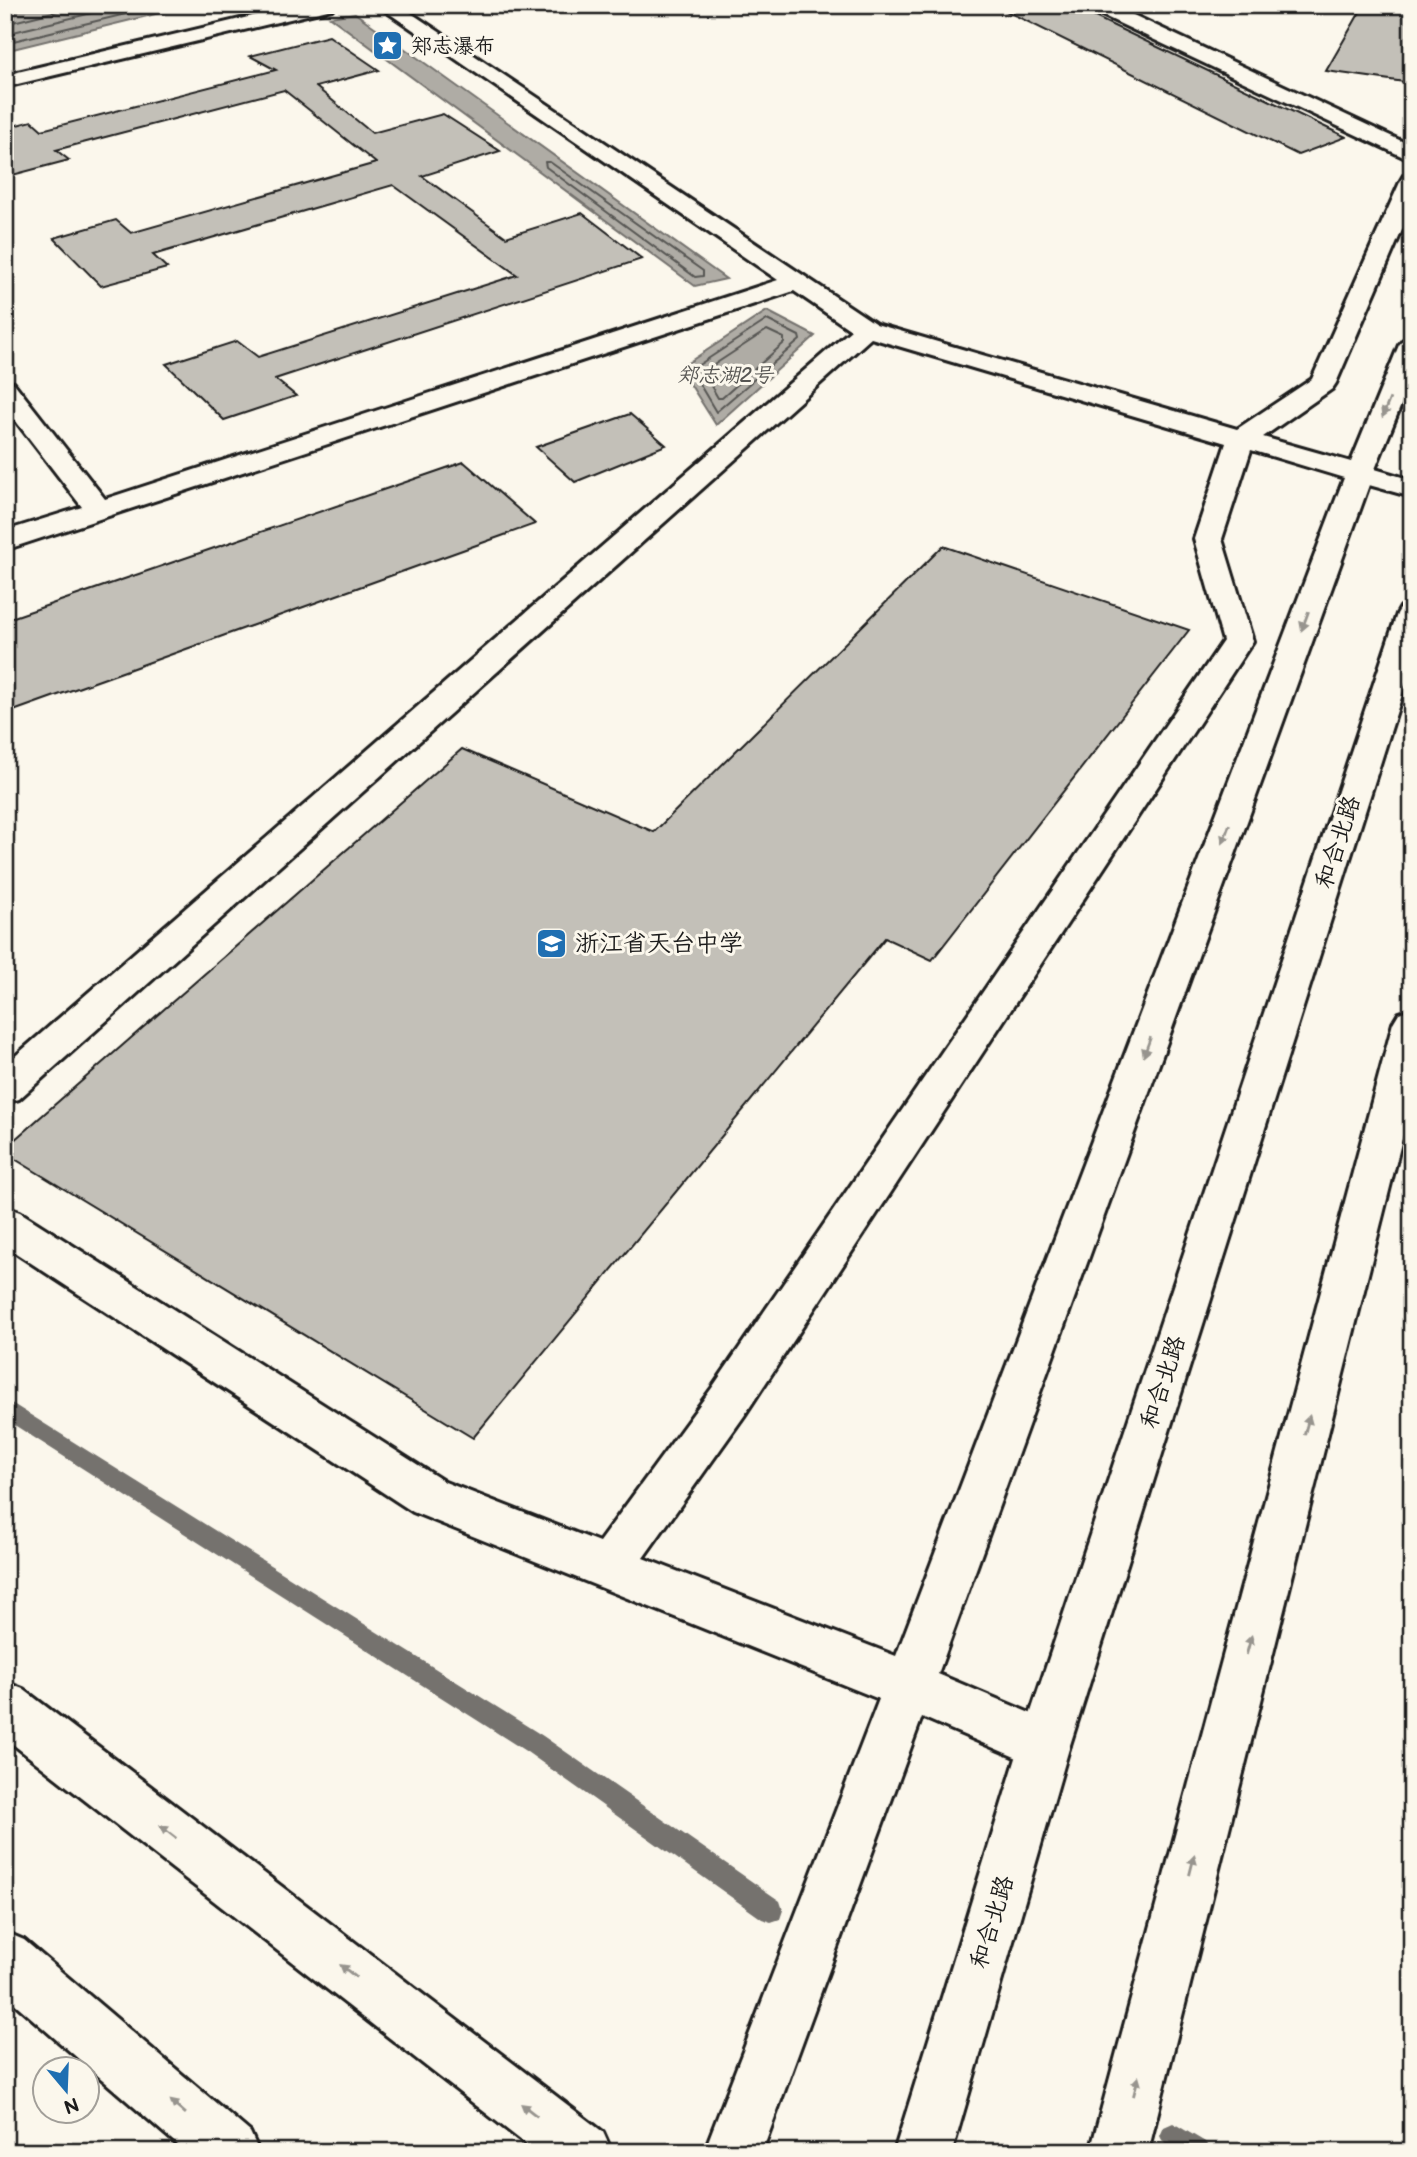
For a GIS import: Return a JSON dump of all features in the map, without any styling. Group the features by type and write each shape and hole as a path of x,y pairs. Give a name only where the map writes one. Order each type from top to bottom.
{"main road":[{"path":"5,81 325,5"},
{"path":"386,5 867,329 1412,489"},
{"path":"1096,5 1412,153"},
{"path":"609,1567 728,1402 1238,641 1208,539 1241,439 1323,383 1412,180"},
{"path":"5,541 797,282"},
{"path":"5,1088 867,329"},
{"path":"733,2152 1360,474 1412,345"},
{"path":"5,389 99,510"},
{"name":"和合北路","path":"923,2152 1045,1745 1412,614"},
{"path":"1119,2152 1412,1023"},
{"path":"5,1224 429,1496 909,1686 1045,1745"},
{"path":"5,1707 583,2152"},
{"path":"5,1959 230,2152"}],"water":[{"path":"5,5 192,5 5,51"},
{"path":"355,13 726,279 695,286 330,17"},
{"name":"郑志湖2号","path":"767,311 815,336 716,425 680,368"}],"building":[{"path":"994,5 1070,5 1346,137 1298,155"},
{"path":"1364,5 1412,5 1412,83 1326,71"},
{"path":"329,36 379,70 316,87 372,133 443,114 500,151 422,176 506,237 582,213 642,259 275,379 296,396 224,420 166,364 237,341 258,357 517,275 393,185 153,255 167,268 101,286 54,238 116,220 131,233 376,163 284,90 56,150 69,160 5,177 5,128 32,121 42,130 276,70 250,56"},
{"path":"630,414 666,445 575,482 536,447"},
{"path":"464,462 535,524 5,714 5,620"},
{"path":"943,546 1189,630 932,960 885,938 473,1438 5,1153 5,1148 462,749 654,832"}],"waterway":[{"path":"5,1408 535,1744 771,1910"},
{"path":"1173,2136 1198,2152"}],"place":[{"name":"郑志瀑布","path":"388,46"},
{"name":"浙江省天台中学","path":"552,943"}]}
